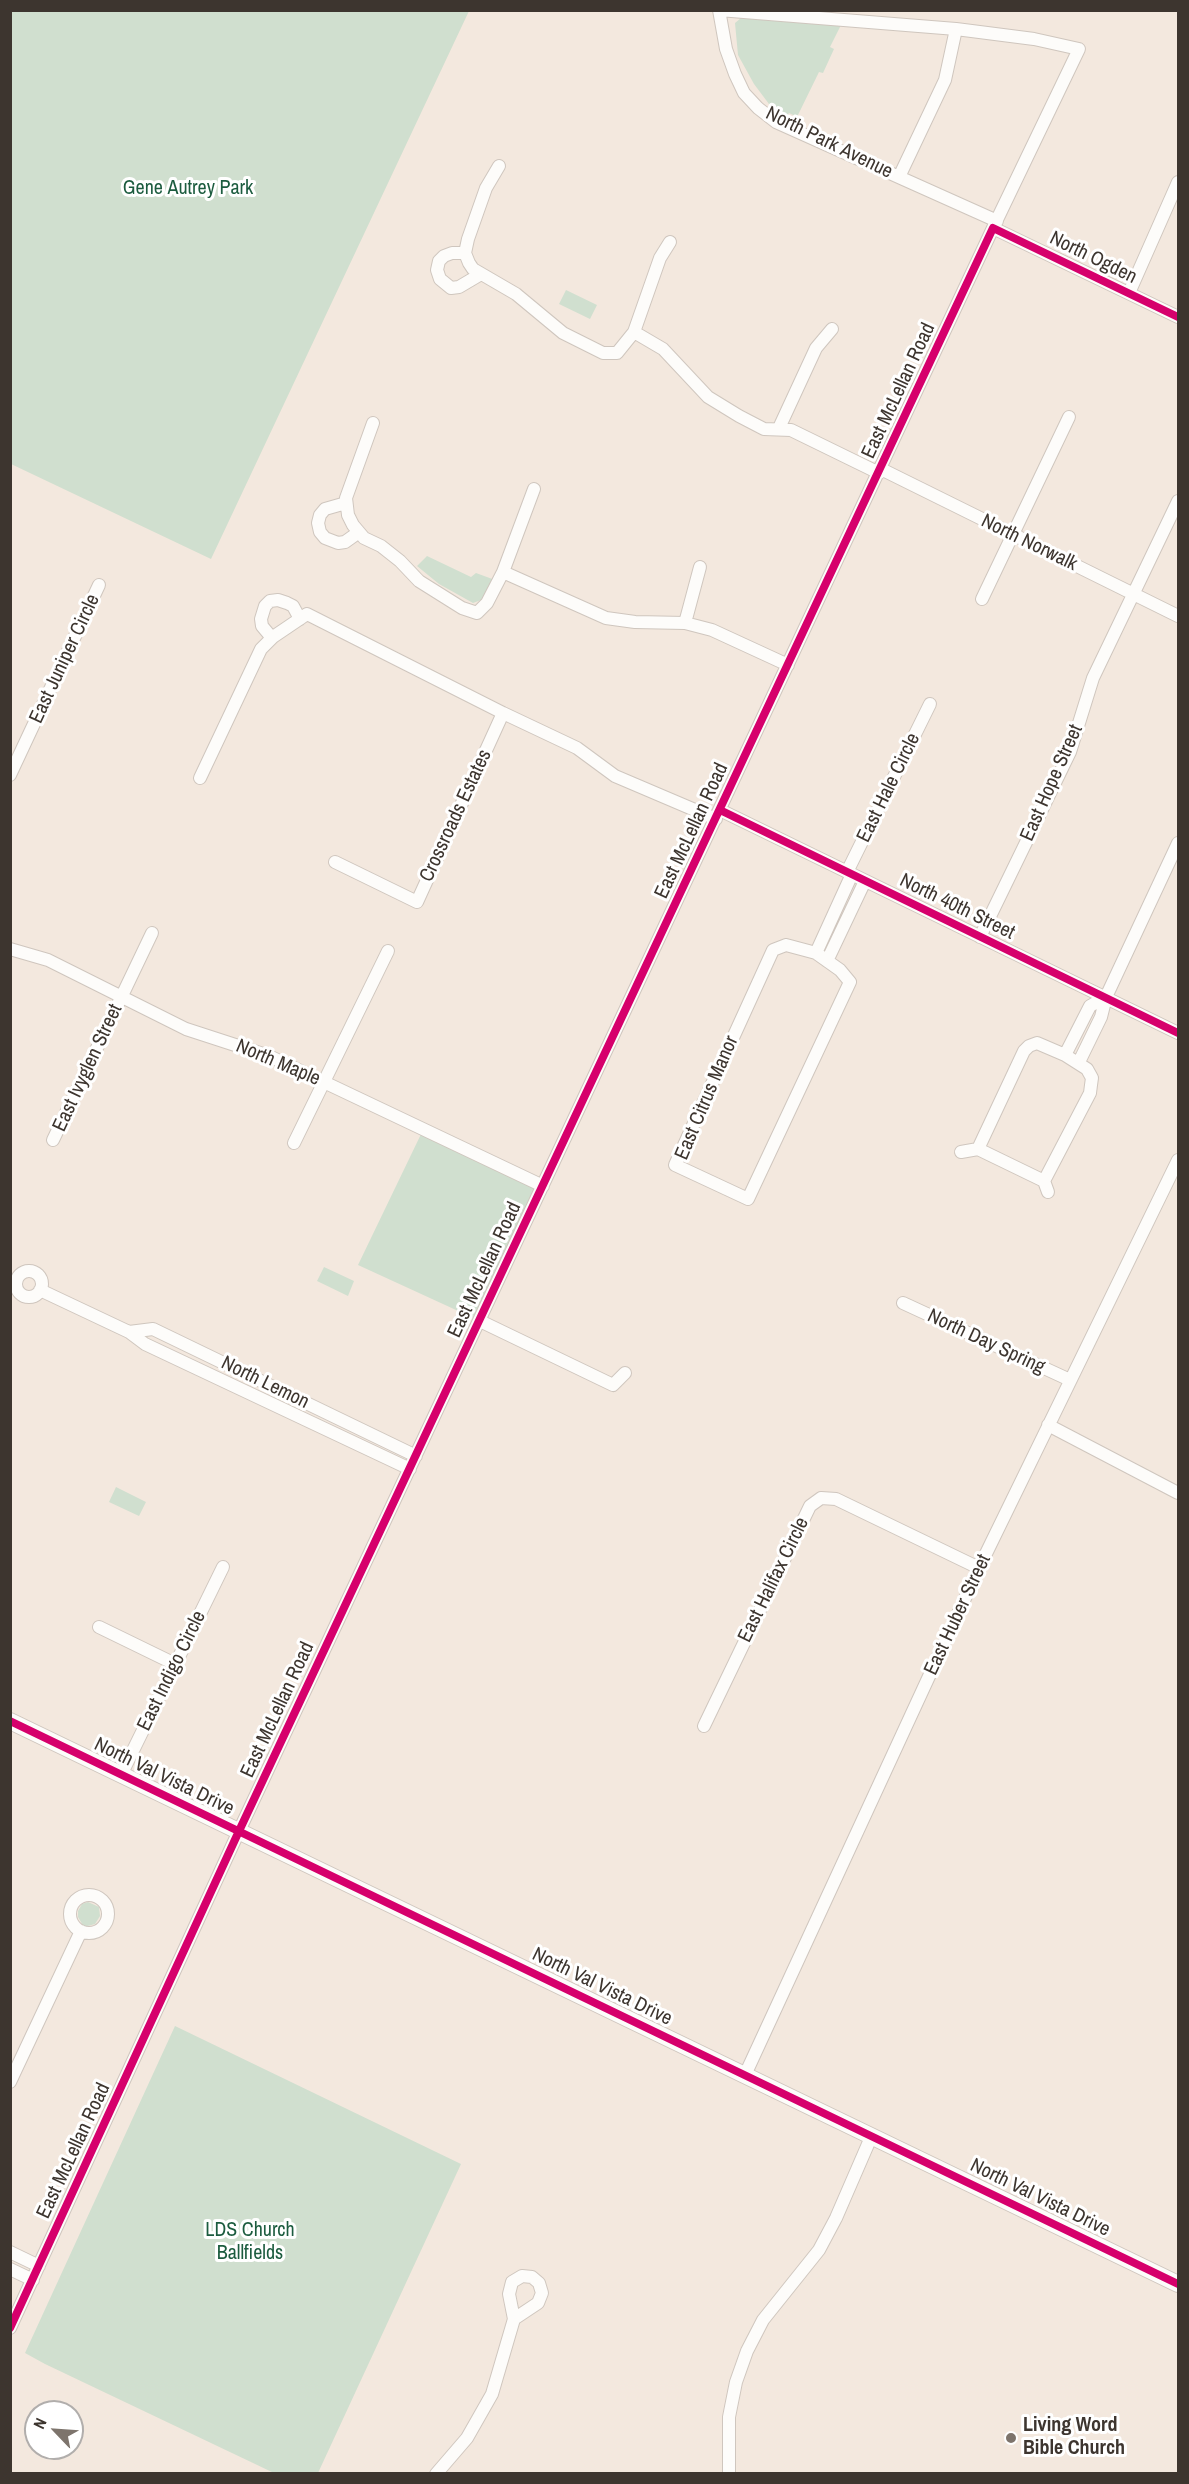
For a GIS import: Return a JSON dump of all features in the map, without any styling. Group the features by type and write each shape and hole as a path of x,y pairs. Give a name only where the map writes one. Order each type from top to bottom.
{"main road":[{"name":"North Val Vista Drive","path":"10,1721 1179,2284"}],"street":[{"name":"North Park Avenue","path":"995,225 898,177 776,122 758,108 744,93 735,74 726,49 719,10 956,28 1034,39 1080,50"},
{"path":"898,177 945,80 956,28"},
{"name":"East McLellan Road","path":"10,2328 239,1831 995,225 1080,50"},
{"path":"499,166 486,188 468,239 465,254 473,269 516,294 563,333 603,353 617,353 634,332 660,258 669,242"},
{"path":"1128,293 1179,182"},
{"name":"North Ogden","path":"995,225 1179,317"},
{"path":"465,254 452,253 444,256 439,261 437,270 440,279 451,288 459,287 481,274"},
{"path":"779,428 816,348 832,329"},
{"name":"North Norwalk","path":"634,332 663,349 708,397 764,429 791,430 1179,616"},
{"path":"981,599 1069,417"},
{"path":"374,423 346,498 348,515 364,538 381,546 400,561 419,581 462,608 477,613 487,603 503,572 534,489"},
{"name":"East Hope Street","path":"980,937 1070,752 1093,678 1179,501"},
{"path":"346,503 325,509 320,514 318,523 320,532 325,538 338,543 345,542 359,532"},
{"path":"686,623 700,567"},
{"path":"503,572 606,618 635,622 686,623 712,630 788,665"},
{"name":"East Juniper Circle","path":"12,768 99,585"},
{"path":"272,638 262,626 261,619 265,606 270,601 278,600 287,603 297,611 300,619"},
{"path":"200,778 261,649 272,638 307,614 577,748 615,776 718,815"},
{"name":"East Hale Circle","path":"850,873 930,704"},
{"name":"Crossroads Estates","path":"335,862 417,902 503,713"},
{"name":"North 40th Street","path":"718,815 850,873 1179,1033"},
{"path":"1079,1062 1101,1017 1106,997 1179,843"},
{"path":"816,953 850,873"},
{"path":"827,961 865,881"},
{"name":"East Ivyglen Street","path":"53,1140 152,933"},
{"name":"East Citrus Manor","path":"786,945 816,953 827,961 840,970 850,982 748,1199 675,1165 773,950 786,945"},
{"name":"North Maple","path":"10,949 48,960 186,1029 268,1056 543,1186"},
{"path":"294,1143 388,951"},
{"path":"1065,1055 1090,1006 1106,997"},
{"path":"1076,1034 1089,1041"},
{"path":"961,1152 978,1149 1046,1186 1090,1093 1092,1078 1087,1069 1079,1062 1037,1043 1024,1051 978,1149"},
{"name":"East Huber Street","path":"745,2074 979,1568 1179,1160"},
{"path":"24,1273 34,1273 41,1281 40,1290 34,1296 24,1296 17,1290 14,1278 24,1273"},
{"name":"North Lemon","path":"40,1290 129,1332 145,1344 360,1445 416,1456"},
{"name":"North Day Spring","path":"903,1303 1070,1380"},
{"path":"480,1320 613,1385 625,1373"},
{"name":"North Lemon","path":"129,1332 153,1329 329,1414 366,1433 382,1449 410,1469"},
{"name":"North Lemon","path":"193,1366 201,1352"},
{"name":"North Lemon","path":"322,1427 329,1414"},
{"path":"1048,1425 1179,1493"},
{"path":"360,1445 366,1433"},
{"name":"East Halifax Circle","path":"704,1726 810,1506 821,1498 836,1499 979,1568"},
{"name":"East Indigo Circle","path":"121,1774 223,1567"},
{"path":"99,1627 175,1664"},
{"path":"10,2082 81,1931"},
{"path":"729,2474 729,2417 736,2382 747,2351 763,2320 819,2250 873,2135"},
{"path":"10,2252 39,2266"},
{"path":"10,2269 33,2280"},
{"path":"436,2474 480,2419 501,2369 514,2319"}],"green space":[{"name":"Gene Autrey Park","path":"10,11 469,11 211,559 11,464"},
{"path":"741,18 842,23 830,47 834,49 823,73 819,72 797,117 789,113 787,116 769,104 754,84 738,55 735,23"},
{"path":"566,290 597,305 590,319 559,304"},
{"path":"427,556 471,577 476,573 495,580 481,600 473,603 439,584 417,566"},
{"path":"423,1130 543,1186 480,1321 358,1265"},
{"path":"324,1267 354,1281 348,1296 317,1281"},
{"path":"116,1487 146,1502 139,1516 109,1502"},
{"path":"88,1902 99,1907 100,1916 95,1924 84,1927 78,1917 78,1911 82,1904"},
{"name":"LDS Church Ballfields","path":"175,2026 461,2164 318,2473 274,2473 25,2353"}],"cycle path":[{"path":"10,2328 239,1831 993,228 1178,317"},
{"path":"720,810 1178,1033"},
{"path":"10,1721 1178,2284"}],"place":[{"name":"Living Word Bible Church","path":"1011,2438"}]}
